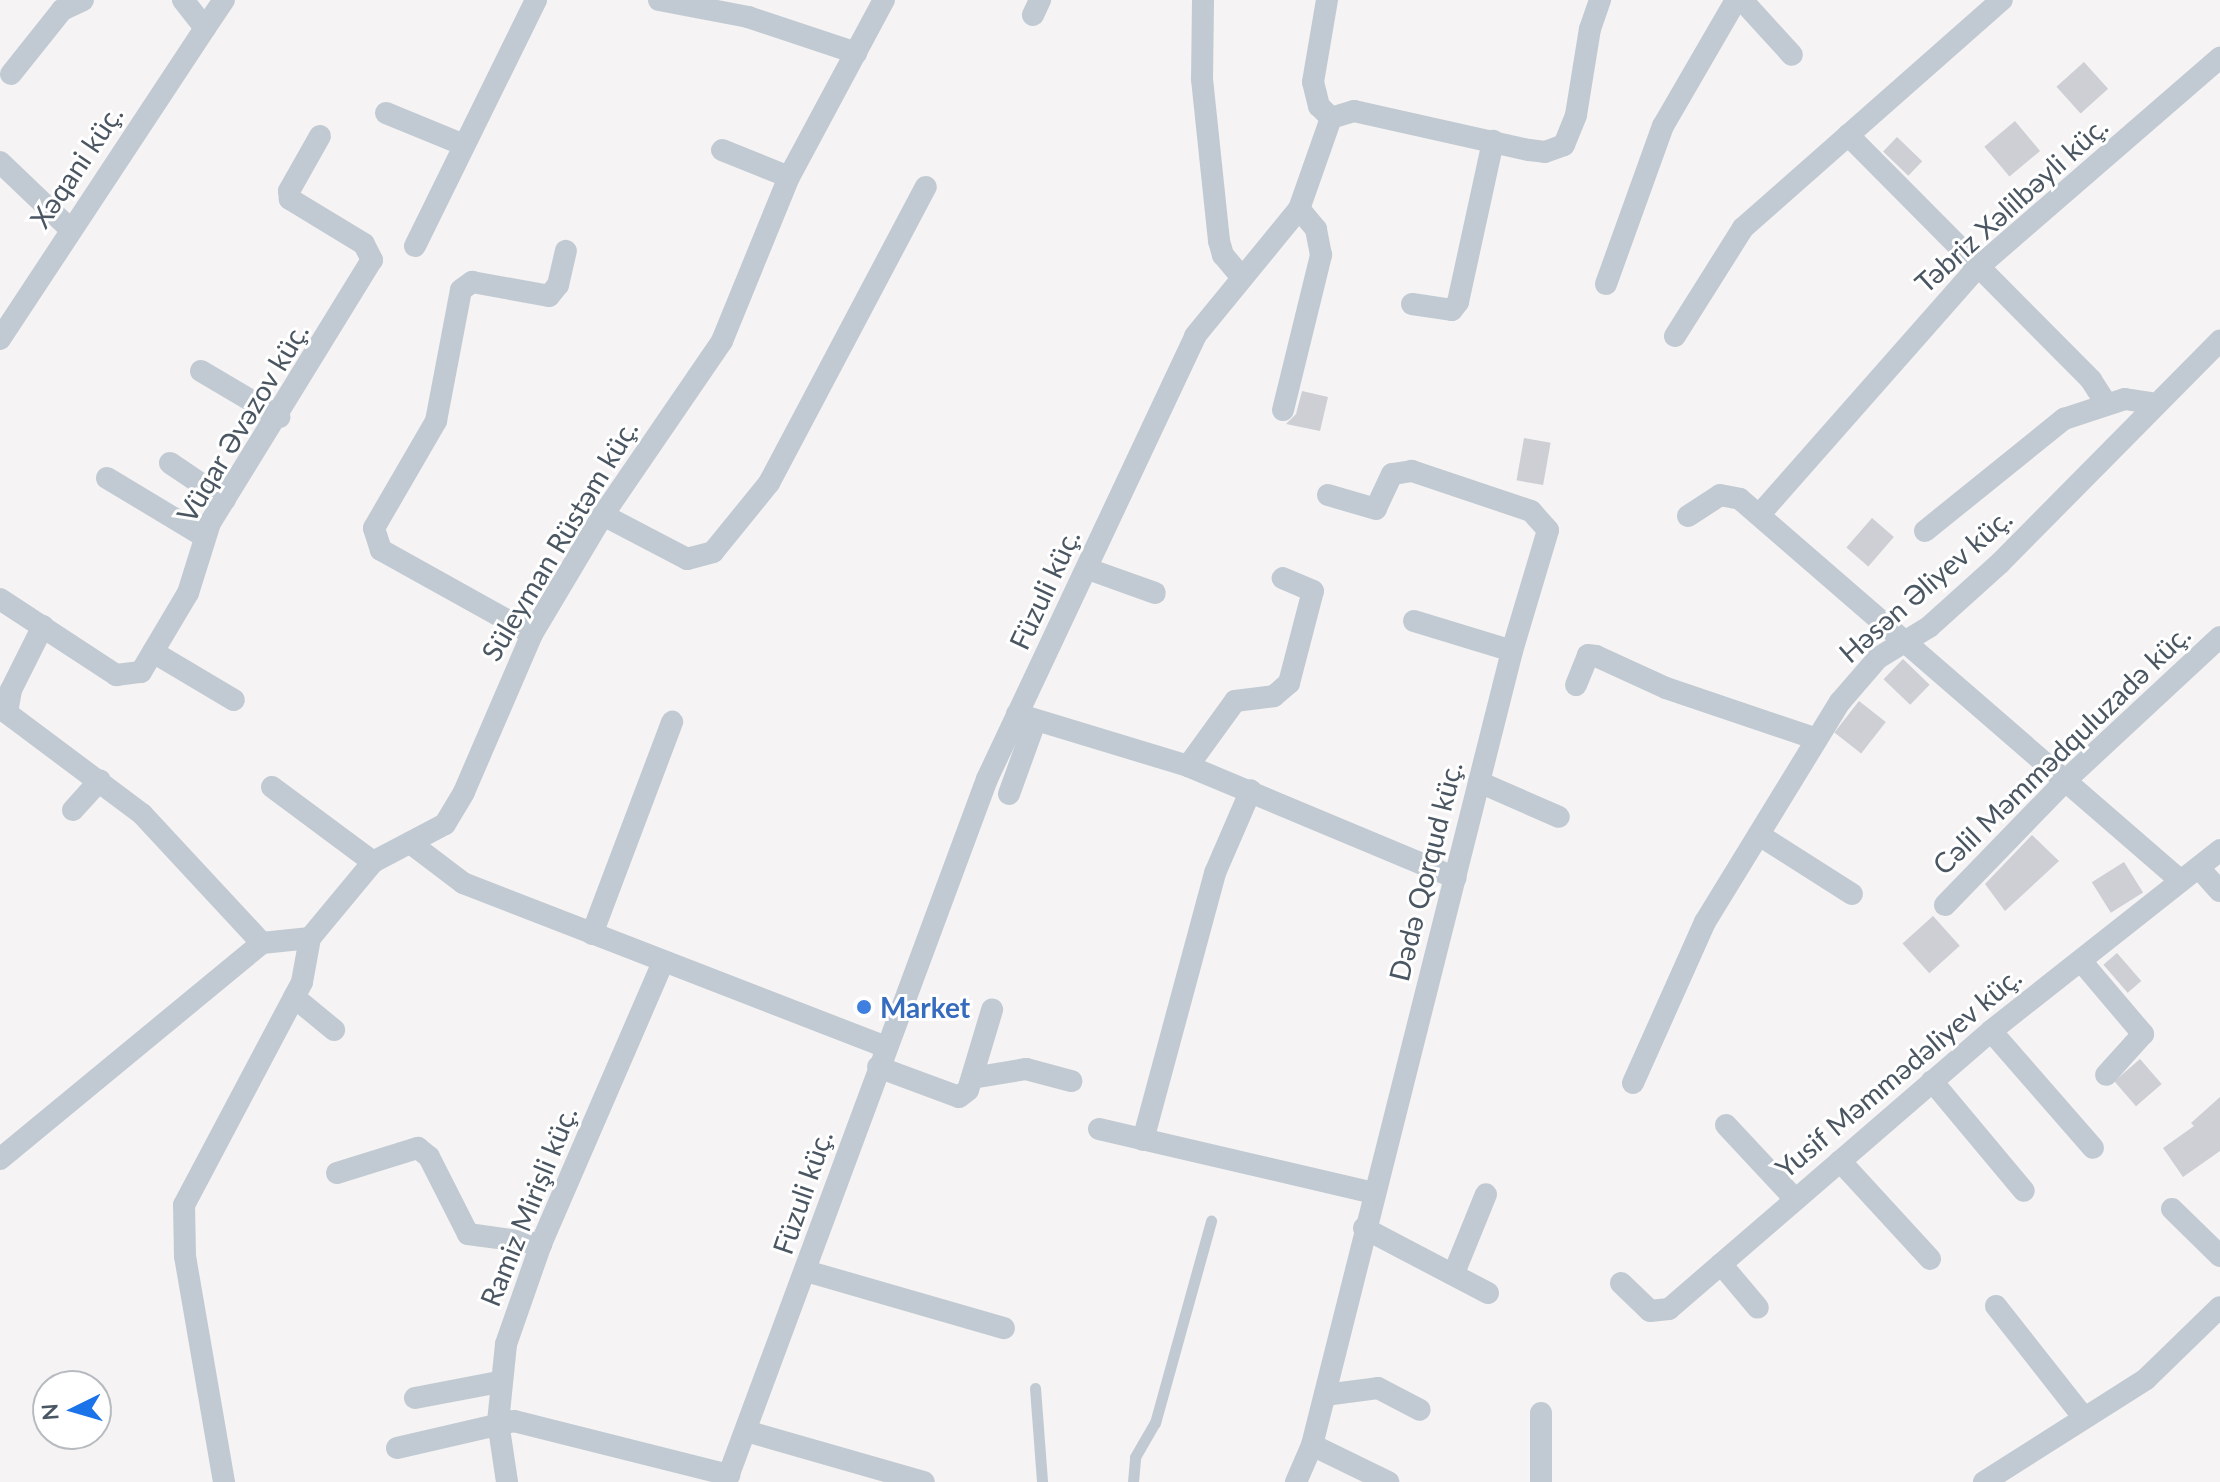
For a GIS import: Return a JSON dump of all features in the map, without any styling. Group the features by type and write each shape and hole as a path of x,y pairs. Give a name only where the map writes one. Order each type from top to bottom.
{"street":[{"path":"11,74 62,10 83,0"},
{"path":"183,0 205,28"},
{"name":"Xəqani küç.","path":"0,339 69,228 224,0"},
{"path":"415,246 536,0"},
{"path":"659,0 748,17 856,53"},
{"name":"Süleyman Rüstəm küç.","path":"373,862 434,833 453,811 532,634 603,515 722,341 789,177 884,0"},
{"path":"1203,0 1202,79 1219,241 1223,255 1240,275"},
{"path":"1327,0 1313,82 1319,106 1331,118 1342,112 1370,113 1545,152 1564,145 1576,115 1590,29 1600,0"},
{"path":"1606,284 1663,126 1739,0 1792,55"},
{"path":"1675,336 1743,228 2002,0"},
{"name":"Təbriz Xəlilbəyli küç.","path":"1760,514 1976,269 2220,58"},
{"path":"386,113 464,145"},
{"name":"Füzuli küç.","path":"728,1478 954,861 1026,718 1165,394 1195,336 1240,275 1299,209 1331,118"},
{"path":"1848,135 1976,269 2091,380 2106,403"},
{"name":"Vüqar Əvəzov küç.","path":"0,599 116,675 141,672 188,593 205,537 225,500 279,417 372,260 364,244 290,199 289,191 320,136"},
{"path":"1412,304 1452,310 1458,302 1493,141"},
{"path":"722,150 789,177"},
{"path":"0,162 69,228"},
{"path":"603,515 687,559 713,552 769,483 926,187"},
{"path":"1283,410 1321,255 1316,229 1299,209"},
{"path":"532,634 381,550 374,528 436,421 461,290 472,282 549,296 558,285 566,251"},
{"name":"Həsən Əliyev küç.","path":"1633,1083 1705,922 1814,738 1878,658 1929,627 2000,563 2220,341"},
{"path":"201,371 279,417"},
{"path":"1925,531 2045,430 2106,403 2125,399 2155,404"},
{"path":"170,463 225,500"},
{"name":"Dədə Qorqud küç.","path":"1296,1482 1312,1445 1364,1228 1512,651 1546,542 1542,519 1399,469 1376,509 1328,495"},
{"path":"107,478 205,537"},
{"path":"1688,516 1730,494 1760,514 2066,780 2190,874 2220,891"},
{"path":"1088,569 1155,593"},
{"path":"1188,766 1235,701 1274,696 1289,683 1313,591 1283,578"},
{"path":"1414,621 1512,651"},
{"path":"43,626 11,690 7,713 35,739 100,780 142,814 262,943"},
{"name":"Cəlil Məmmədquluzadə küç.","path":"1945,905 2066,780 2220,637"},
{"path":"153,652 234,700"},
{"path":"1576,685 1588,655 1596,656 1666,688 1814,738"},
{"path":"1009,794 1026,718 1188,766 1456,878"},
{"path":"592,934 672,722"},
{"path":"73,810 100,780"},
{"path":"1479,782 1559,817"},
{"path":"0,1159 262,943 310,938 323,929 373,862 272,787"},
{"path":"1143,1140 1215,873 1251,790"},
{"path":"1759,835 1852,894"},
{"path":"413,845 463,883 663,962 881,1057 959,1097 972,1078 992,1010"},
{"name":"Yusif Məmmədəliyev küç.","path":"1621,1283 1659,1314 1991,1031 2220,850"},
{"path":"224,1482 185,1256 184,1205 308,968 310,938"},
{"path":"2081,961 2143,1034 2106,1075"},
{"name":"Ramiz Mirişli küç.","path":"507,1482 498,1422 499,1382 506,1344 541,1244 663,962"},
{"path":"294,997 334,1030"},
{"path":"1991,1031 2093,1148"},
{"path":"972,1078 1026,1069 1071,1081"},
{"path":"1932,1081 2024,1191"},
{"path":"1726,1125 1794,1198"},
{"path":"1099,1129 1373,1193"},
{"path":"337,1173 418,1148 429,1157 468,1234 541,1244"},
{"path":"1840,1161 1930,1259"},
{"path":"1454,1273 1486,1194"},
{"path":"2172,1209 2220,1256"},
{"path":"1364,1228 1488,1293"},
{"path":"1721,1264 1758,1308"},
{"path":"806,1271 1004,1328"},
{"path":"1996,1306 2084,1418"},
{"path":"1984,1482 2146,1379 2220,1307"},
{"path":"415,1398 499,1382"},
{"path":"1325,1395 1378,1388 1420,1410"},
{"path":"1541,1413 1541,1482"},
{"path":"397,1448 498,1422 532,1423 728,1478"},
{"path":"746,1431 924,1482"},
{"path":"1312,1445 1388,1482"}],"lane":[{"path":"1133,1482 1135,1457 1155,1423 1211,1221"},
{"path":"1035,1388 1042,1482"}],"building":[{"path":"2084,62 2108,89 2081,114 2057,87"},
{"path":"2015,121 2040,151 2009,177 1984,147"},
{"path":"1897,137 1922,161 1908,176 1883,151"},
{"path":"1302,391 1328,397 1320,431 1286,424 1296,414"},
{"path":"1524,438 1551,443 1543,485 1517,480"},
{"path":"1872,518 1894,537 1868,566 1846,547"},
{"path":"1903,659 1930,685 1910,705 1884,679"},
{"path":"1859,701 1886,722 1861,753 1834,733"},
{"path":"2032,835 2059,861 2005,911 1985,884"},
{"path":"2124,862 2143,893 2111,913 2092,882"},
{"path":"1933,916 1960,946 1929,973 1903,943"},
{"path":"2117,953 2141,981 2128,993 2103,965"},
{"path":"2140,1059 2162,1084 2136,1106 2114,1081"},
{"path":"2220,1097 2220,1151 2183,1177 2163,1148 2194,1126 2191,1123"}],"place":[{"name":"Market","path":"864,1007"}]}
